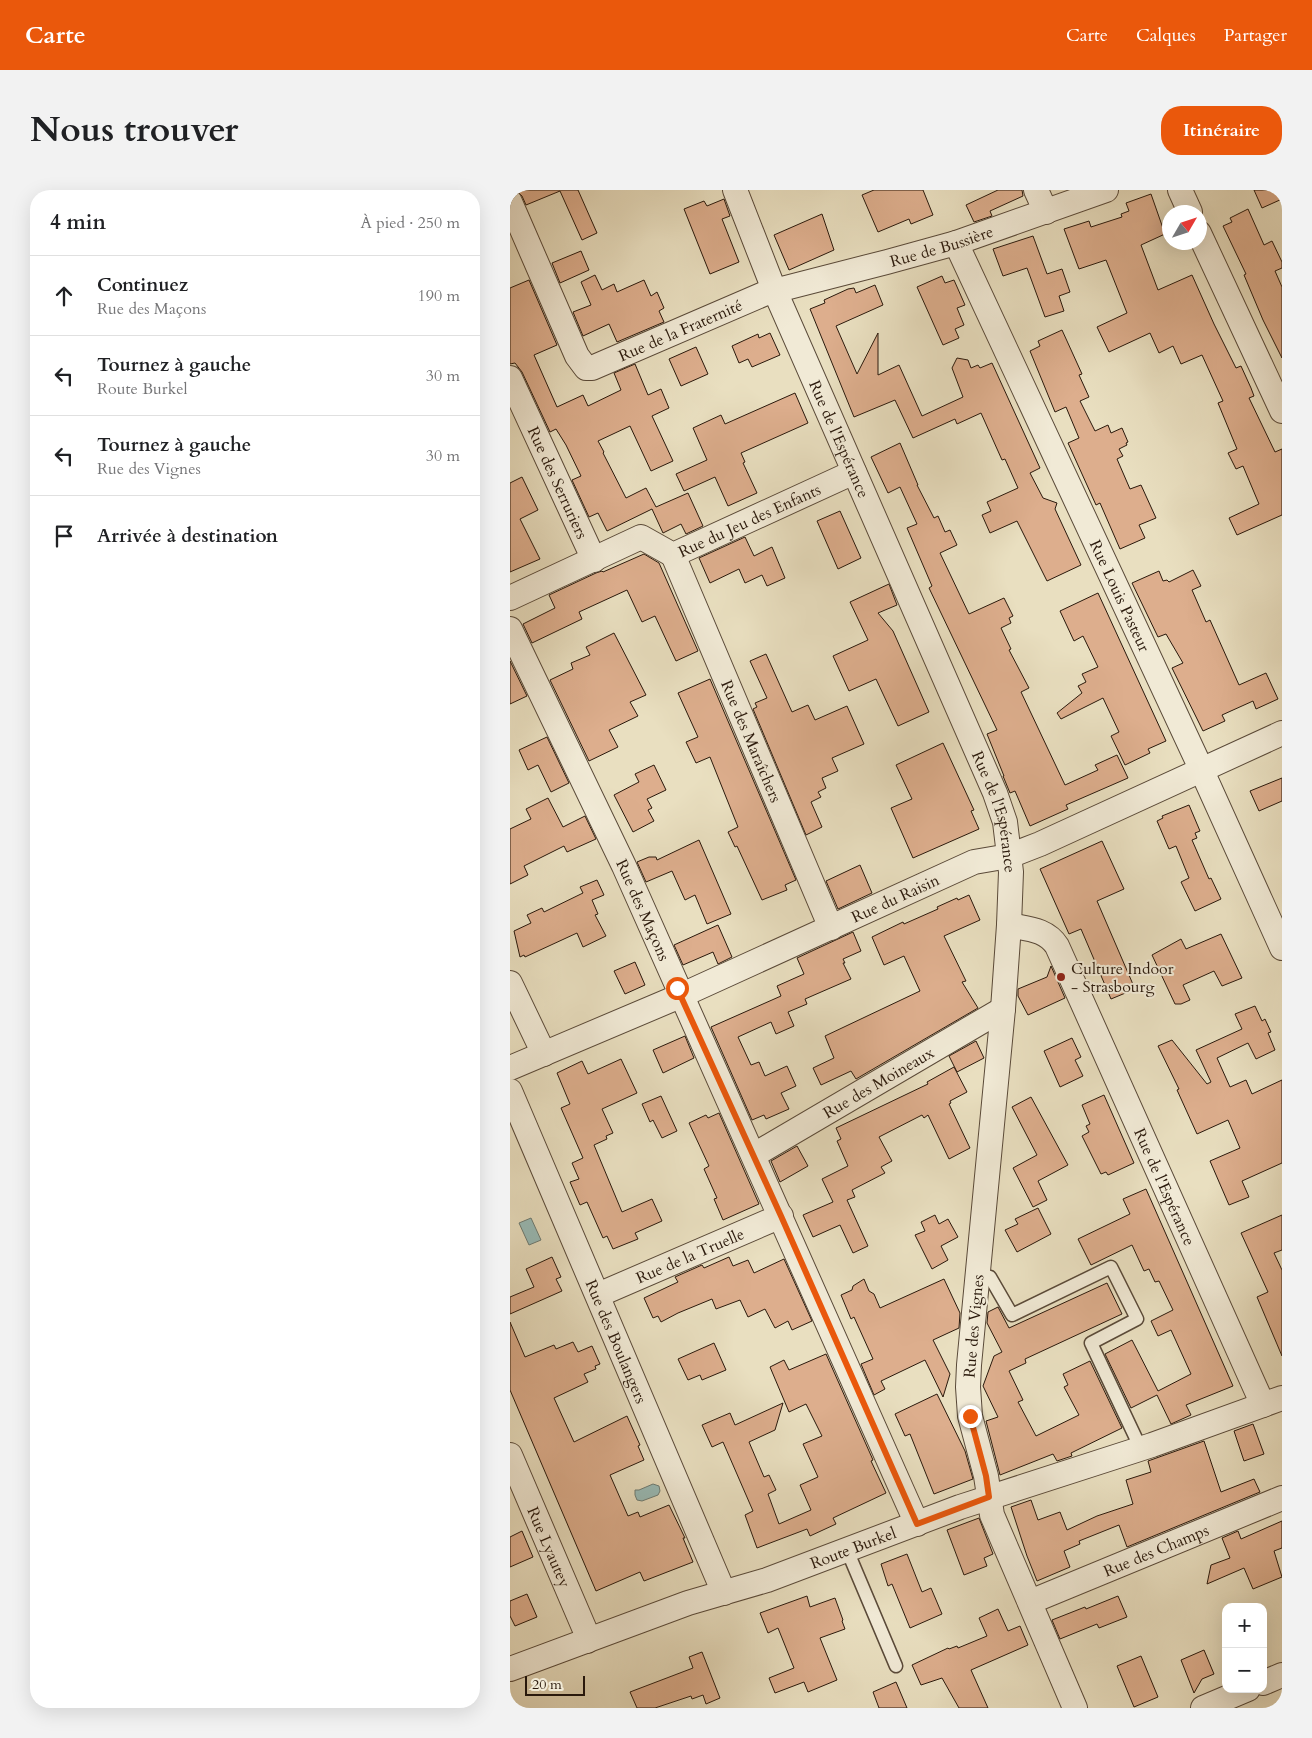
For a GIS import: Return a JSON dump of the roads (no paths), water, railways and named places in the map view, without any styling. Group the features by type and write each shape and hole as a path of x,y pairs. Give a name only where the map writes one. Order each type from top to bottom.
{"street":[{"name":"Rue de l'Espérance","path":"735,190 774,290 995,794 1005,822 1011,872 1009,925 1038,930 1046,934 1057,946 1272,1402"},
{"path":"1036,190 1046,212"},
{"name":"Rue de Bussière","path":"774,290 956,243 1106,190"},
{"path":"1180,190 1187,205"},
{"name":"Rue de la Fraternité","path":"510,202 577,356 586,368 592,368 774,290"},
{"name":"Rue Louis Pasteur","path":"956,243 1282,948"},
{"path":"1207,248 1282,410"},
{"name":"Rue des Serruriers","path":"510,378 594,560"},
{"name":"Rue du Jeu des Enfants","path":"510,598 641,537 673,555 854,472"},
{"name":"Rue des Maraîchers","path":"673,555 831,928"},
{"name":"Rue des Maçons","path":"510,629 624,866 680,996 781,1216 917,1524"},
{"name":"Rue du Raisin","path":"510,1068 680,996 974,862 1009,856 1040,844 1282,733"},
{"name":"Rue des Vignes","path":"1009,925 1003,1009 969,1365 969,1401 973,1430 986,1476 992,1515 1075,1708"},
{"path":"510,983 544,1054"},
{"name":"Rue des Moineaux","path":"754,1156 1003,1009"},
{"name":"Rue des Boulangers","path":"510,1091 724,1592"},
{"name":"Rue de la Truelle","path":"598,1295 781,1216"},
{"name":"Route Burkel","path":"510,1669 688,1603 748,1587 989,1497 1141,1449 1272,1402"},
{"name":"Rue Lyautey","path":"510,1455 587,1641"},
{"name":"Rue des Champs","path":"1030,1602 1282,1498"},
{"path":"1267,1681 1282,1675"},
{"path":"1203,1708 1239,1693"}],"lane":[{"path":"977,1276 990,1277 1012,1315 1111,1267 1138,1319 1091,1343 1141,1449"},
{"path":"847,1550 896,1666"}],"water":[{"path":"531,1218 541,1240 529,1245 519,1223"},
{"path":"653,1484 659,1486 660,1491 658,1495 642,1501 637,1500 635,1490"}],"place":[{"name":"Culture Indoor - Strasbourg","path":"1061,977"}]}
